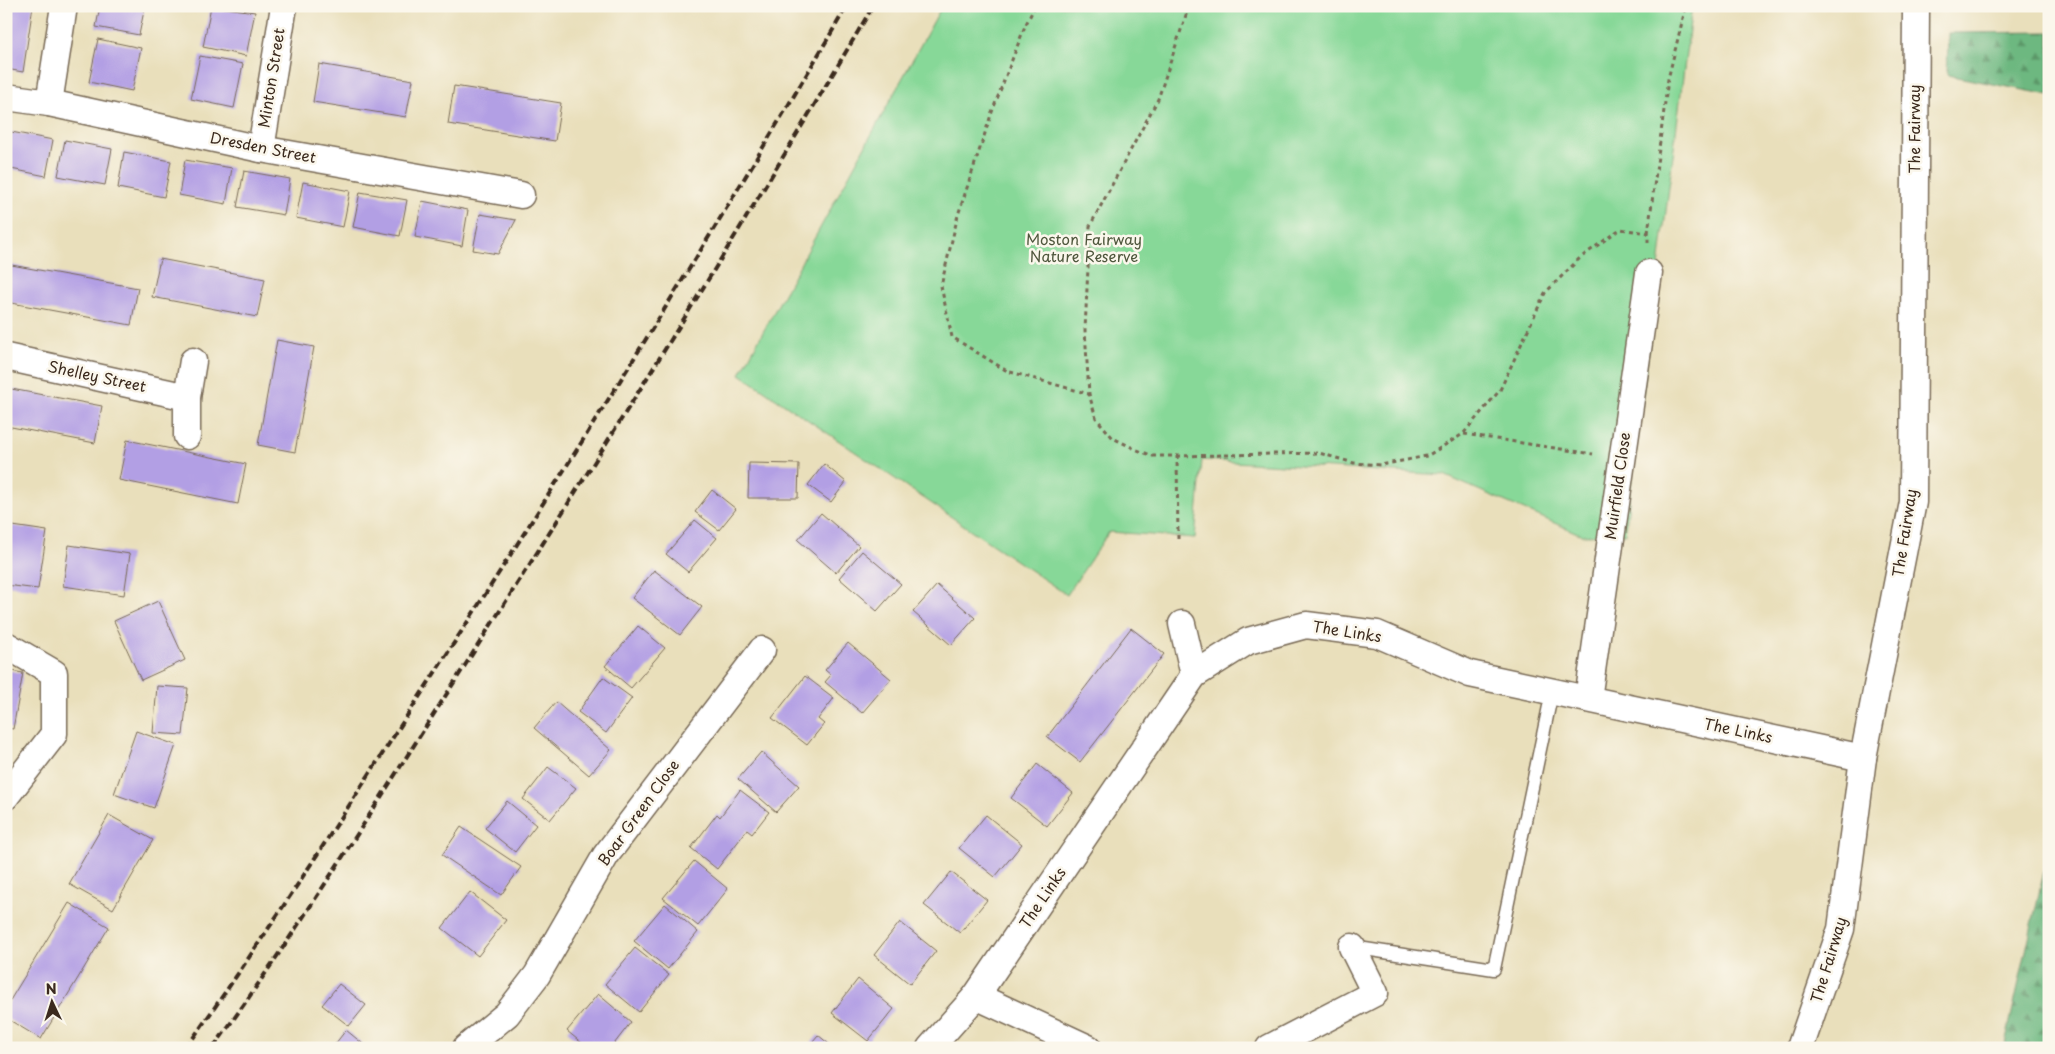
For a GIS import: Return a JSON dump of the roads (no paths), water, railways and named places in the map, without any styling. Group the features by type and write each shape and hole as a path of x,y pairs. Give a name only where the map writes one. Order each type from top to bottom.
{"street":[{"path":"50,103 64,6"},
{"name":"Minton Street","path":"261,149 284,6"},
{"name":"The Fairway","path":"1800,1048 1842,929 1863,758 1913,502 1916,6"},
{"name":"Dresden Street","path":"6,97 50,103 261,149 521,195"},
{"name":"Muirfield Close","path":"1588,699 1649,273"},
{"name":"Shelley Street","path":"6,357 187,397"},
{"path":"187,436 187,397 193,361"},
{"path":"1182,624 1194,675"},
{"name":"The Links","path":"930,1048 976,996 1194,675 1248,641 1306,625 1376,634 1470,674 1863,758"},
{"path":"6,645 54,673 54,734 6,796"},
{"name":"Boar Green Close","path":"466,1048 507,1014 538,975 606,855 762,650"},
{"path":"1269,1048 1375,993 1352,946"},
{"path":"976,996 1088,1048"}],"lane":[{"path":"1352,946 1494,969 1552,692"}],"railway":[{"path":"186,1048 251,955 313,861 541,506 696,258 847,6"},
{"path":"213,1048 337,866 562,514 720,261 873,6"}],"park label":[{"name":"Moston Fairway Nature Reserve","path":"1084,248"}]}
